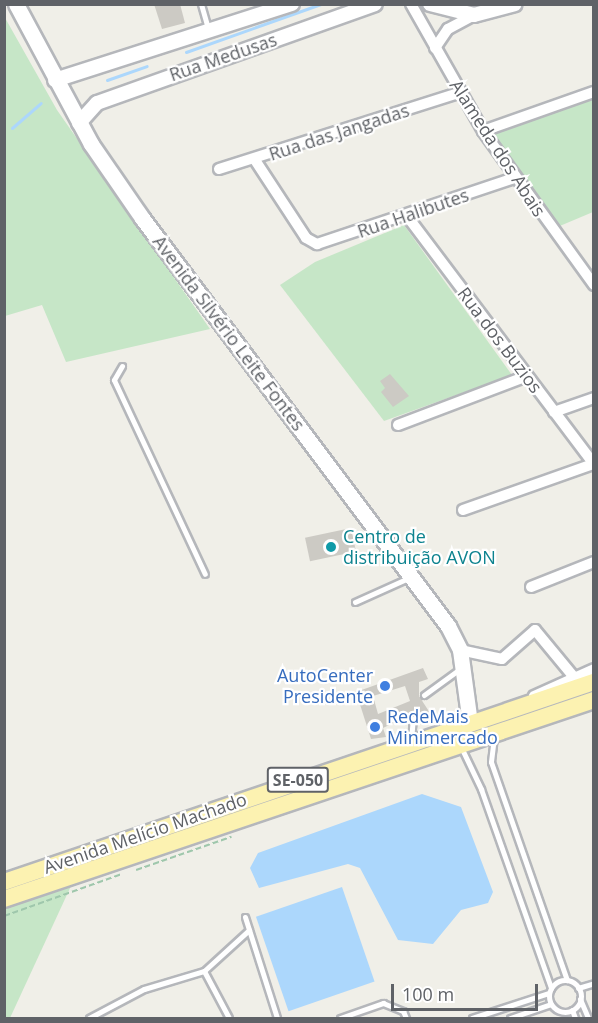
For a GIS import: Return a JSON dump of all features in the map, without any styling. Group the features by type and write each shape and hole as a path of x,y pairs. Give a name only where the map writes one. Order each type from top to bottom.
{"main road":[{"name":"Avenida Silvério Leite Fontes","path":"16,4 79,123 142,218 412,577 460,650"},
{"path":"460,650 470,723"},
{"name":"Avenida Melício Machado","path":"4,882 594,681"},
{"name":"Avenida Melício Machado","path":"4,898 594,700"}],"street":[{"path":"55,80 173,47 292,4"},
{"name":"Rua Medusas","path":"79,123 97,104 182,71 375,4"},
{"name":"Alameda dos Abais","path":"411,4 459,93 483,131 514,178 594,285"},
{"path":"430,4 474,15"},
{"path":"435,48 448,29 474,15 515,4"},
{"path":"173,47 182,71"},
{"path":"483,131 594,92"},
{"name":"Rua das Jangadas","path":"219,169 255,160 459,93"},
{"name":"Rua Halibutes","path":"255,160 312,243 407,216 514,178"},
{"name":"Rua dos Buzios","path":"407,216 593,464"},
{"path":"398,425 527,376"},
{"path":"554,412 594,398"},
{"path":"463,510 593,464"},
{"path":"531,587 594,562"},
{"path":"460,650 502,659 536,630 573,676"},
{"path":"506,710 573,676 594,669"}],"lane":[{"path":"201,4 210,33"},
{"path":"122,366 114,380 205,574"},
{"path":"355,602 412,577"},
{"path":"424,695 445,675 462,668"},
{"path":"411,742 412,719"},
{"path":"495,733 491,762 567,980 578,988 588,1018"},
{"path":"460,745 481,789 550,990 552,1004 561,1011 572,1010 580,999"},
{"path":"245,917 278,1018"},
{"path":"89,1018 144,989 204,971 249,930"},
{"path":"204,971 229,1018"},
{"path":"472,1018 550,990 567,980"},
{"path":"578,988 594,983"},
{"path":"340,1018 383,1003 403,1011 406,1018"},
{"path":"510,1018 552,1004"},
{"path":"572,1010 575,1018"}],"green space":[{"path":"4,16 57,110 210,329 66,362 42,305 5,316"},
{"path":"593,97 593,212 555,228 487,135"},
{"path":"404,225 512,375 384,421 280,285 315,262"},
{"path":"71,886 10,1018 5,1018 5,909"}],"water":[{"path":"422,794 461,807 493,892 488,903 461,910 433,944 398,940 360,868 348,864 259,888 250,868 258,853"},
{"path":"342,887 375,982 289,1011 256,917"}],"building":[{"path":"154,4 180,4 185,23 162,29"},
{"path":"390,374 409,396 393,407 381,392 385,388 380,381"},
{"name":"Centro de distribuição AVON","path":"351,528 356,551 310,561 305,538"},
{"path":"423,668 428,679 419,682 419,696 430,713 412,714 383,728 386,737 371,739 356,692","holes":["405,686 410,701 378,714 373,696"]}],"waterway":[{"path":"186,52 321,4"},
{"path":"107,80 147,66"},
{"path":"12,128 41,103"}],"place":[{"name":"Centro de distribuição AVON","path":"331,547"},
{"name":"AutoCenter Presidente","path":"385,686"},
{"name":"RedeMais Minimercado","path":"375,727"}]}
